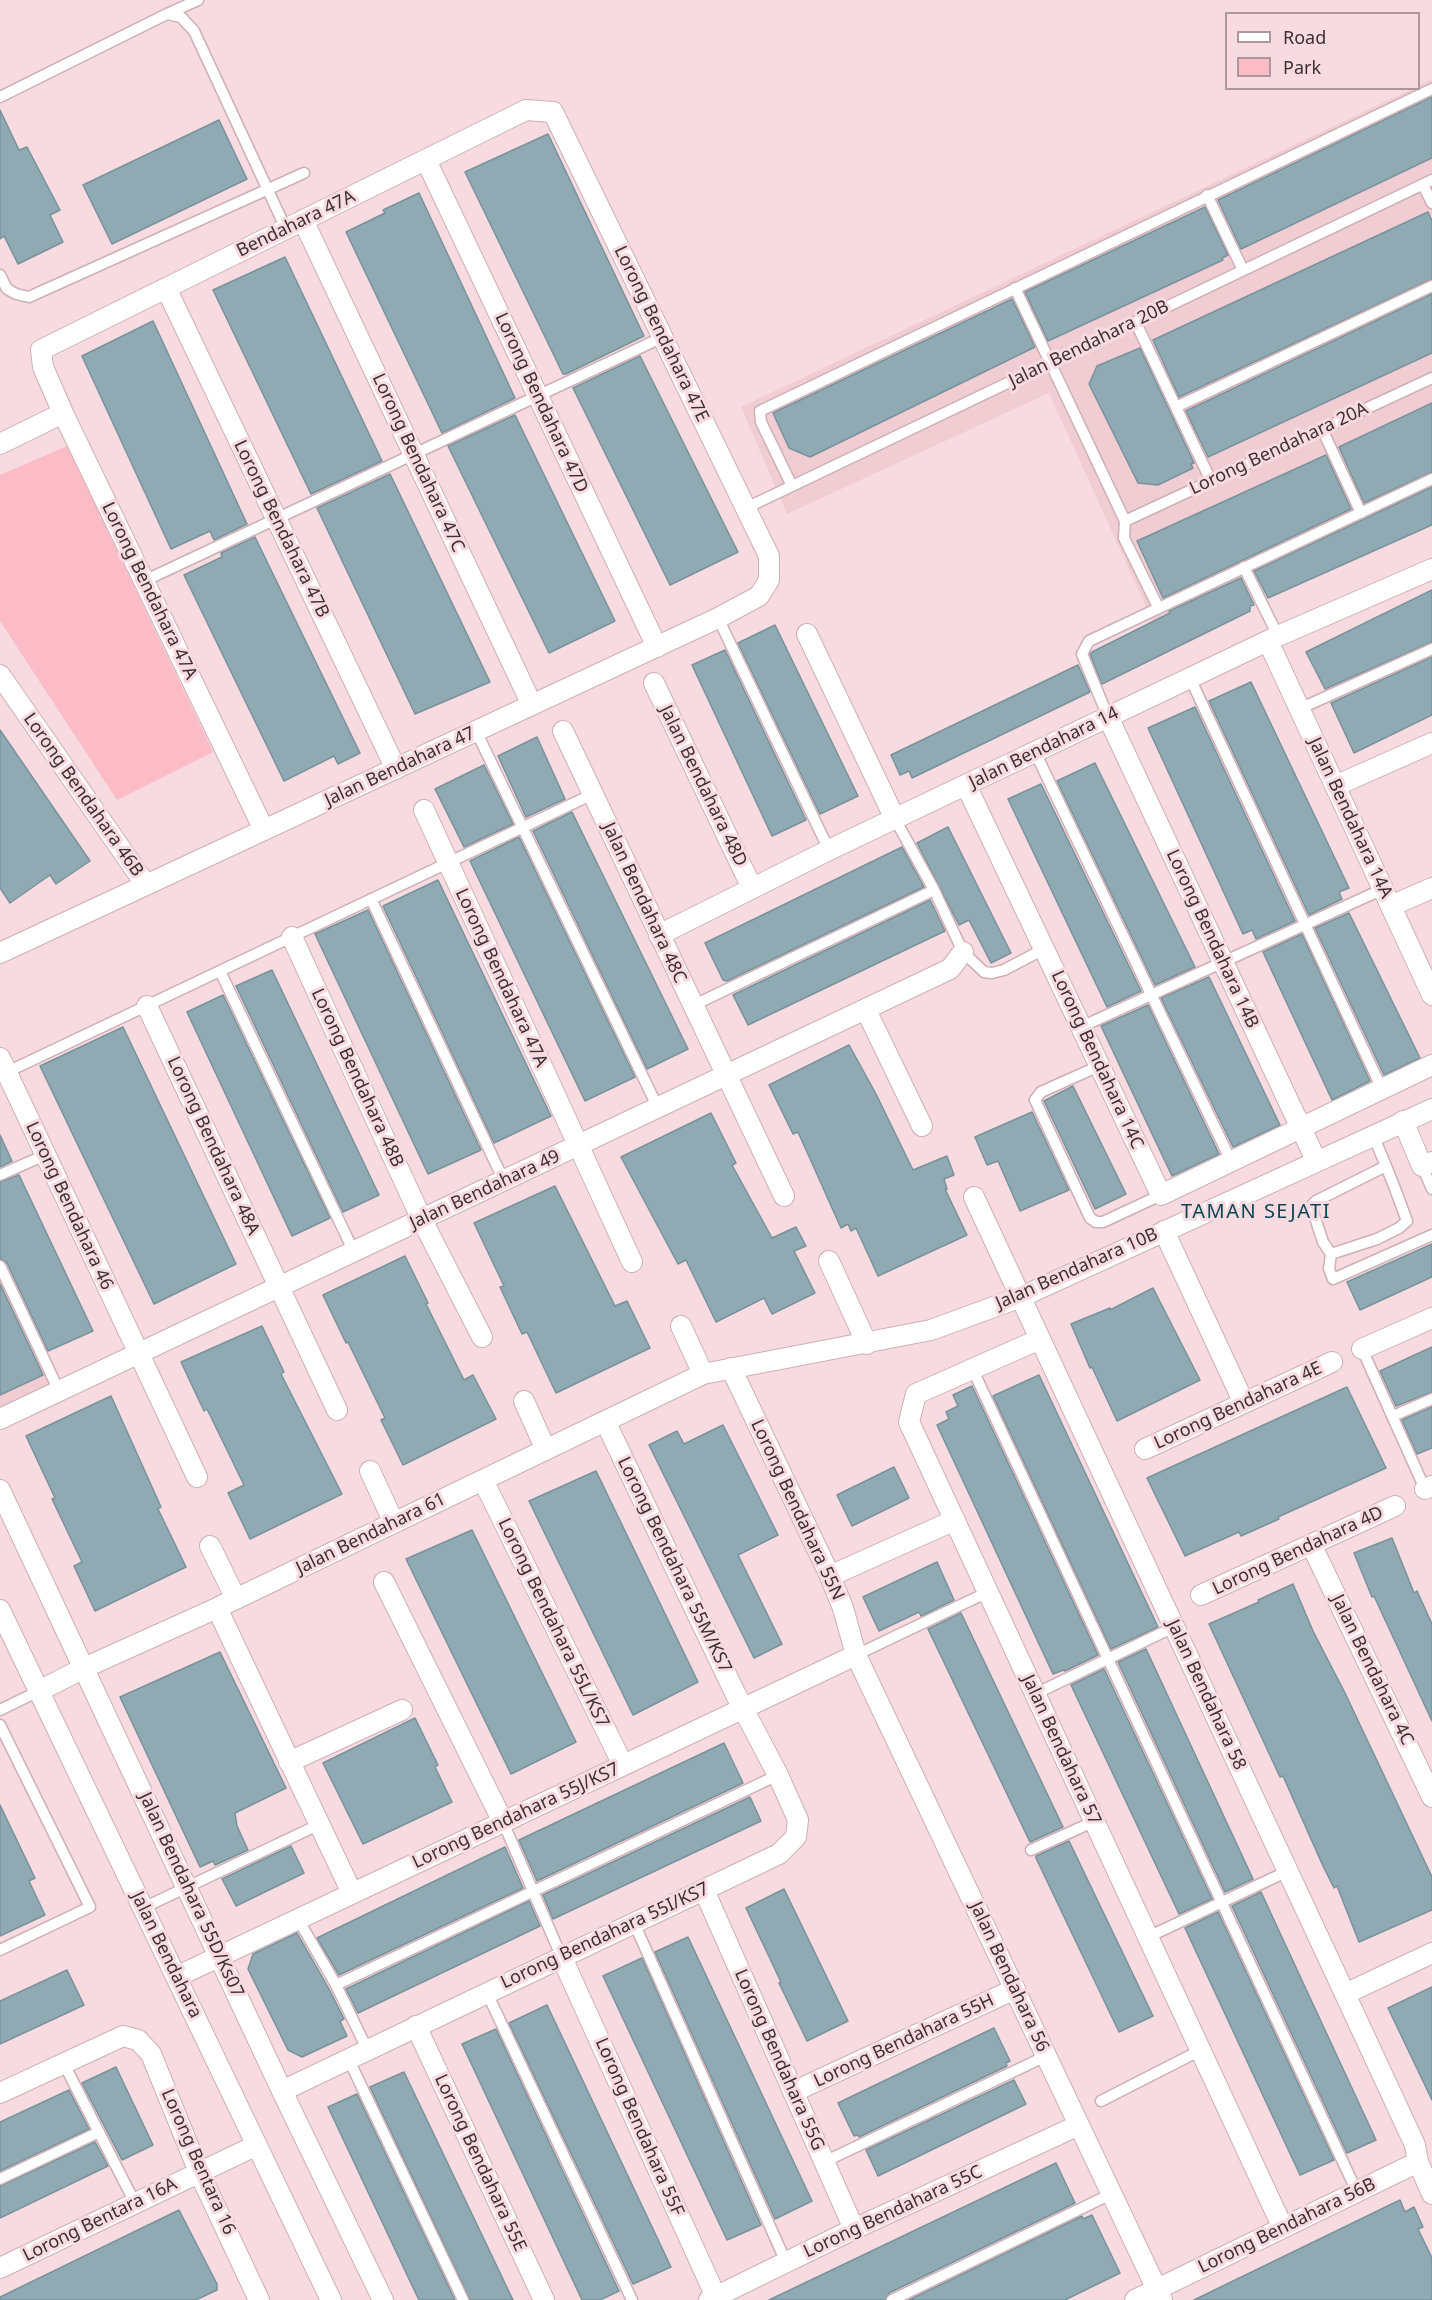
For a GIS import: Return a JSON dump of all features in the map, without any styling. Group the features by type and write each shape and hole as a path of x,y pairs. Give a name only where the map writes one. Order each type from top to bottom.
{"street":[{"name":"Bendahara 47A","path":"41,350 526,110 553,112"},
{"name":"Lorong Bendahara 47E","path":"553,112 770,556"},
{"name":"Lorong Bendahara 47D","path":"426,160 657,647"},
{"name":"Lorong Bendahara 47C","path":"295,225 414,454 532,705"},
{"name":"Lorong Bendahara 47B","path":"166,288 396,769"},
{"name":"Lorong Bendahara 47A","path":"41,350 43,367 63,413 264,830"},
{"path":"0,444 63,413"},
{"name":"Jalan Bendahara 47","path":"0,952 718,618 759,596 769,580 770,556"},
{"name":"Jalan Bendahara 14","path":"659,935 829,850 1273,638 1432,569"},
{"path":"807,634 895,819"},
{"name":"Jalan Bendahara 14A","path":"1273,638 1299,709 1387,897 1427,972 1432,995"},
{"name":"Lorong Bendahara 46B","path":"0,675 146,885"},
{"name":"Jalan Bendahara 48D","path":"654,683 752,888"},
{"name":"Lorong Bendahara 14B","path":"1108,717 1316,1160"},
{"name":"Jalan Bendahara 48C","path":"563,731 784,1196"},
{"path":"1335,786 1432,743"},
{"name":"Lorong Bendahara 14C","path":"966,785 1161,1195"},
{"name":"Lorong Bendahara 47A","path":"424,810 632,1262"},
{"path":"1387,897 1432,888"},
{"name":"Lorong Bendahara 48B","path":"292,937 422,1220 482,1337"},
{"name":"Jalan Bendahara 49","path":"0,1419 866,1010 950,969 963,952"},
{"name":"Lorong Bendahara 48A","path":"147,1006 337,1410"},
{"path":"866,1010 922,1126"},
{"name":"Lorong Bendahara 46","path":"3,1065 197,1477"},
{"path":"1161,1195 1432,1065"},
{"name":"Jalan Bendahara 10B","path":"703,1374 931,1330 1021,1297 1316,1160 1432,1109"},
{"path":"1403,1121 1427,1164"},
{"name":"Jalan Bendahara 58","path":"974,1197 1345,1994 1422,2148 1432,2194"},
{"path":"1164,1231 1244,1403"},
{"path":"828,1261 867,1344"},
{"path":"1362,1349 1432,1318"},
{"path":"681,1326 703,1374"},
{"name":"Jalan Bendahara 57","path":"1040,1339 916,1394 909,1422 1283,2228"},
{"name":"Lorong Bendahara 4E","path":"1145,1449 1332,1362"},
{"name":"Lorong Bendahara 55N","path":"730,1368 830,1576 843,1608 856,1655"},
{"name":"Jalan Bendahara 61","path":"39,1691 236,1599 703,1374"},
{"path":"524,1401 546,1450"},
{"name":"Lorong Bendahara 55M/KS7","path":"606,1421 743,1708"},
{"path":"370,1471 394,1523"},
{"name":"Lorong Bendahara 55L/KS7","path":"483,1480 623,1765"},
{"name":"Jalan Bendahara 55D/Ks07","path":"0,1490 282,2091 383,2300"},
{"name":"Lorong Bendahara 4D","path":"1201,1595 1395,1506"},
{"path":"830,1576 955,1520"},
{"name":"Jalan Bendahara 4C","path":"1311,1544 1432,1797"},
{"path":"210,1546 236,1599"},
{"path":"384,1582 503,1822"},
{"path":"217,1608 351,1893"},
{"name":"Jalan Bendahara","path":"0,1610 331,2300"},
{"name":"Lorong Bendahara 55J/KS7","path":"176,1977 856,1655"},
{"name":"Jalan Bendahara 56","path":"856,1655 1159,2295"},
{"name":"Lorong Bendahara 55I/KS7","path":"282,2091 779,1854 796,1838 798,1820 778,1774 743,1708"},
{"path":"289,1762 402,1710"},
{"name":"Lorong Bendahara 55G","path":"704,1890 854,2229"},
{"path":"1345,1994 1432,1953"},
{"name":"Lorong Bendahara 55F","path":"562,1958 712,2298"},
{"name":"Lorong Bendahara 55H","path":"793,2092 1014,1989"},
{"name":"Lorong Bendahara 55E","path":"416,2026 544,2300"},
{"name":"Lorong Bentara 16","path":"64,2064 123,2036 138,2040 151,2054 200,2172 259,2300"},
{"path":"0,2093 64,2064"},
{"name":"Lorong Bendahara 55C","path":"712,2298 854,2229 1079,2126"},
{"name":"Lorong Bentara 16A","path":"0,2268 257,2145"},
{"name":"Lorong Bendahara 56B","path":"1135,2300 1159,2295 1283,2228 1357,2192 1422,2148"}],"lane":[{"path":"0,97 198,0"},
{"path":"167,14 181,17 194,31 267,188 295,225"},
{"path":"792,486 761,422 760,411 1432,89"},
{"path":"0,275 7,289 29,297 304,173"},
{"path":"1427,182 1432,203"},
{"name":"Jalan Bendahara 20B","path":"746,508 1427,182"},
{"path":"1207,195 1243,270"},
{"path":"1176,407 1432,286"},
{"path":"1015,288 1052,362 1125,521 1124,538 1158,607"},
{"path":"1136,322 1211,481"},
{"path":"144,581 663,337"},
{"name":"Lorong Bendahara 20A","path":"1125,521 1432,378"},
{"path":"1322,429 1361,513"},
{"path":"1108,717 1082,654 1089,641 1432,479"},
{"path":"1244,567 1273,638"},
{"path":"718,618 829,850"},
{"path":"1299,709 1432,649"},
{"path":"1190,678 1382,1089"},
{"path":"476,731 658,1108"},
{"path":"1035,752 1231,1161"},
{"path":"3,1065 147,1006 593,794"},
{"path":"895,819 934,890 963,952 984,972 1004,970 1044,949"},
{"path":"692,1006 934,890"},
{"path":"1081,1027 1306,924 1387,897"},
{"path":"371,899 504,1181"},
{"path":"220,971 354,1252"},
{"path":"1099,1066 1041,1092 1035,1100 1090,1218 1096,1222 1103,1222 1161,1195"},
{"path":"1331,1254 1377,1239 1399,1228 1407,1221 1373,1135"},
{"path":"0,1175 45,1155"},
{"path":"1427,1164 1432,1189"},
{"path":"1386,1166 1316,1201 1311,1206 1323,1242 1331,1254 1329,1269 1333,1279 1432,1235"},
{"path":"0,1266 59,1391"},
{"path":"1362,1349 1429,1488"},
{"path":"972,1368 1357,2192"},
{"path":"1393,1416 1432,1399"},
{"path":"856,1655 988,1593"},
{"path":"1035,1694 1174,1627"},
{"path":"0,1710 39,1691"},
{"path":"0,1725 90,1907 0,1950"},
{"path":"336,1985 778,1774"},
{"path":"1031,1850 1095,1821"},
{"path":"503,1822 562,1958"},
{"path":"143,1908 318,1825"},
{"path":"1148,1936 1288,1871"},
{"path":"298,1919 336,1985 367,2049"},
{"path":"634,1923 786,2262"},
{"path":"487,1993 632,2300"},
{"path":"1101,2101 1201,2050"},
{"path":"824,2162 1046,2056"},
{"path":"348,2058 463,2300"},
{"path":"64,2064 135,2203"},
{"path":"0,2179 99,2132"},
{"path":"892,2300 908,2296 1111,2194"}],"shaded area":[{"path":"1432,79 1432,506 1428,500 1153,622 1049,393 787,514 741,407 1410,90 1420,90 1420,85"},
{"path":"0,1274 53,1387 0,1412"}],"green space":[{"path":"67,446 213,752 117,800 0,621 0,475"}],"building":[{"path":"1432,97 1432,158 1241,249 1218,200"},
{"path":"0,110 19,150 27,147 60,210 50,215 63,242 18,264 4,236 0,239"},
{"path":"219,120 247,179 112,244 83,185"},
{"path":"548,134 644,336 566,374 563,374 465,172"},
{"path":"419,193 515,398 442,433 346,232 385,213 383,210"},
{"path":"1205,207 1228,255 1222,258 1223,260 1048,341 1025,292"},
{"path":"1428,212 1432,221 1432,279 1179,397 1153,340"},
{"path":"285,257 382,461 311,494 213,290"},
{"path":"1432,294 1432,353 1208,457 1186,411"},
{"path":"1012,299 1035,347 810,457 789,448 773,413"},
{"path":"153,321 247,524 214,540 210,531 171,549 82,356"},
{"path":"1140,348 1194,463 1191,464 1193,468 1158,485 1138,483 1089,384 1097,366"},
{"path":"640,356 738,552 670,585 573,388"},
{"path":"1432,403 1432,472 1364,503 1339,447"},
{"path":"515,415 615,621 549,653 448,446"},
{"path":"1326,455 1351,509 1163,598 1137,541"},
{"path":"390,474 490,682 415,714 317,508"},
{"path":"1432,487 1432,525 1268,598 1254,571"},
{"path":"255,537 360,753 338,764 334,756 284,781 184,575 222,557 221,553"},
{"path":"1241,578 1254,605 1250,606 1250,611 1102,684 1090,654 1092,652 1170,613 1169,611"},
{"path":"1432,590 1432,642 1325,689 1306,652"},
{"path":"775,625 858,796 820,814 738,643"},
{"path":"725,650 806,820 772,836 692,665"},
{"path":"1432,657 1432,715 1354,753 1331,703"},
{"path":"1078,665 1090,692 912,778 909,771 900,775 891,755"},
{"path":"1251,682 1349,888 1339,892 1342,899 1309,915 1209,701"},
{"path":"1195,707 1295,921 1256,939 1252,930 1243,934 1148,728"},
{"path":"0,730 90,861 56,884 50,875 10,903 0,888"},
{"path":"537,737 565,799 526,817 498,756"},
{"path":"1095,763 1195,967 1155,985 1057,781"},
{"path":"484,765 513,824 464,847 435,789"},
{"path":"1041,784 1141,991 1107,1007 1008,799"},
{"path":"572,812 688,1049 647,1069 533,831"},
{"path":"948,827 1011,953 991,963 969,920 959,925 917,843"},
{"path":"519,837 635,1077 585,1101 470,861"},
{"path":"902,847 924,887 727,981 723,980 705,943"},
{"path":"438,880 551,1116 494,1143 383,906"},
{"path":"930,900 945,931 748,1025 733,995"},
{"path":"368,910 481,1150 428,1174 315,934"},
{"path":"1349,913 1420,1058 1384,1075 1315,928"},
{"path":"1302,934 1370,1081 1332,1100 1263,952"},
{"path":"272,970 379,1195 343,1212 236,986"},
{"path":"1209,977 1280,1125 1233,1147 1161,998"},
{"path":"223,995 330,1218 292,1236 187,1012"},
{"path":"1148,1005 1219,1154 1172,1176 1101,1026"},
{"path":"123,1027 236,1264 154,1304 40,1066"},
{"path":"849,1045 913,1170 947,1156 954,1175 944,1179 947,1189 945,1189 967,1235 878,1276 856,1228 851,1231 848,1224 841,1228 798,1132 793,1134 769,1085"},
{"path":"1073,1086 1126,1194 1095,1209 1044,1101"},
{"path":"1032,1112 1069,1190 1020,1211 998,1161 987,1165 975,1137"},
{"path":"711,1113 736,1163 732,1165 772,1238 796,1227 806,1246 794,1251 815,1293 772,1314 764,1298 716,1322 686,1260 678,1264 621,1157"},
{"path":"0,1135 12,1161 0,1167"},
{"path":"19,1175 93,1331 48,1351 7,1263 0,1259 0,1182"},
{"path":"555,1186 615,1306 627,1301 650,1348 556,1393 527,1332 522,1334 500,1287 504,1286 474,1223"},
{"path":"1432,1244 1432,1277 1360,1310 1347,1282"},
{"path":"405,1256 464,1380 473,1375 496,1419 403,1465 381,1420 385,1418 323,1295"},
{"path":"0,1284 43,1375 0,1395"},
{"path":"1153,1288 1200,1380 1117,1421 1071,1324 1110,1308 1110,1310"},
{"path":"262,1326 284,1372 281,1374 342,1494 250,1539 228,1493 244,1485 207,1409 204,1411 181,1362"},
{"path":"1432,1347 1432,1392 1396,1406 1380,1371"},
{"path":"1039,1375 1158,1627 1111,1649 993,1396"},
{"path":"972,1386 1098,1655 1065,1671 1053,1674 937,1425 949,1419 946,1412 958,1406 953,1395"},
{"path":"1347,1387 1386,1468 1241,1536 1239,1532 1185,1556 1147,1478"},
{"path":"111,1396 161,1507 158,1509 186,1567 95,1611 74,1566 82,1562 52,1499 55,1498 26,1436"},
{"path":"1432,1407 1432,1448 1417,1454 1402,1420"},
{"path":"723,1425 778,1535 738,1555 782,1644 754,1658 649,1445 677,1431 684,1444"},
{"path":"894,1467 909,1498 852,1526 837,1495"},
{"path":"596,1471 698,1682 633,1715 529,1501"},
{"path":"472,1530 576,1742 511,1774 406,1559"},
{"path":"1392,1538 1414,1593 1417,1591 1432,1624 1432,1721 1374,1596 1372,1597 1354,1553"},
{"path":"937,1562 954,1600 921,1616 919,1612 879,1631 863,1597"},
{"path":"1293,1584 1313,1631 1345,1693 1432,1877 1432,1910 1359,1942 1337,1886 1334,1888 1323,1866 1283,1776 1280,1777 1209,1624"},
{"path":"961,1613 1063,1827 1030,1842 928,1629"},
{"path":"1146,1649 1253,1879 1225,1892 1118,1662"},
{"path":"220,1652 286,1788 235,1813 237,1826 248,1850 215,1865 213,1861 200,1867 120,1697"},
{"path":"1104,1669 1212,1899 1179,1914 1071,1685"},
{"path":"415,1718 438,1765 435,1767 452,1802 363,1844 323,1763"},
{"path":"724,1743 743,1783 537,1881 519,1840"},
{"path":"750,1797 761,1821 553,1919 543,1895"},
{"path":"0,1805 35,1878 29,1881 45,1915 0,1936"},
{"path":"1069,1841 1153,2016 1119,2032 1036,1858"},
{"path":"291,1846 304,1873 236,1906 222,1879"},
{"path":"505,1847 523,1888 339,1975 317,1938"},
{"path":"784,1889 848,2021 807,2041 746,1908"},
{"path":"1261,1892 1376,2140 1347,2153 1232,1906"},
{"path":"529,1901 540,1926 358,2013 346,1989"},
{"path":"1218,1912 1334,2160 1300,2175 1185,1928"},
{"path":"297,1933 344,2019 340,2021 347,2036 302,2057 288,2050 248,1969 253,1954"},
{"path":"688,1937 812,2201 775,2219 655,1952"},
{"path":"642,1958 761,2225 727,2240 603,1976"},
{"path":"67,1970 84,2005 0,2044 0,2001"},
{"path":"1432,1987 1432,2100 1388,2008"},
{"path":"547,2005 671,2267 633,2284 509,2023"},
{"path":"994,2028 1010,2061 1006,2063 1007,2066 859,2137 854,2136 838,2103"},
{"path":"496,2029 619,2291 600,2300 582,2300 462,2044"},
{"path":"116,2067 153,2145 122,2160 82,2083"},
{"path":"404,2072 513,2300 470,2300 370,2087"},
{"path":"1014,2080 1026,2104 878,2176 866,2150"},
{"path":"69,2090 89,2129 0,2171 0,2122"},
{"path":"357,2094 455,2300 419,2300 408,2277 328,2107"},
{"path":"95,2142 108,2166 0,2218 0,2186"},
{"path":"1056,2163 1075,2203 889,2293 885,2300 769,2300"},
{"path":"1400,2200 1405,2212 1414,2207 1423,2227 1418,2229 1432,2258 1432,2300 1194,2300"},
{"path":"179,2210 217,2284 217,2290 196,2300 0,2300 0,2297"},
{"path":"1092,2215 1120,2273 1065,2300 909,2300 1082,2216 1083,2219"}],"district":[{"name":"TAMAN SEJATI","path":"1256,1212"}]}
